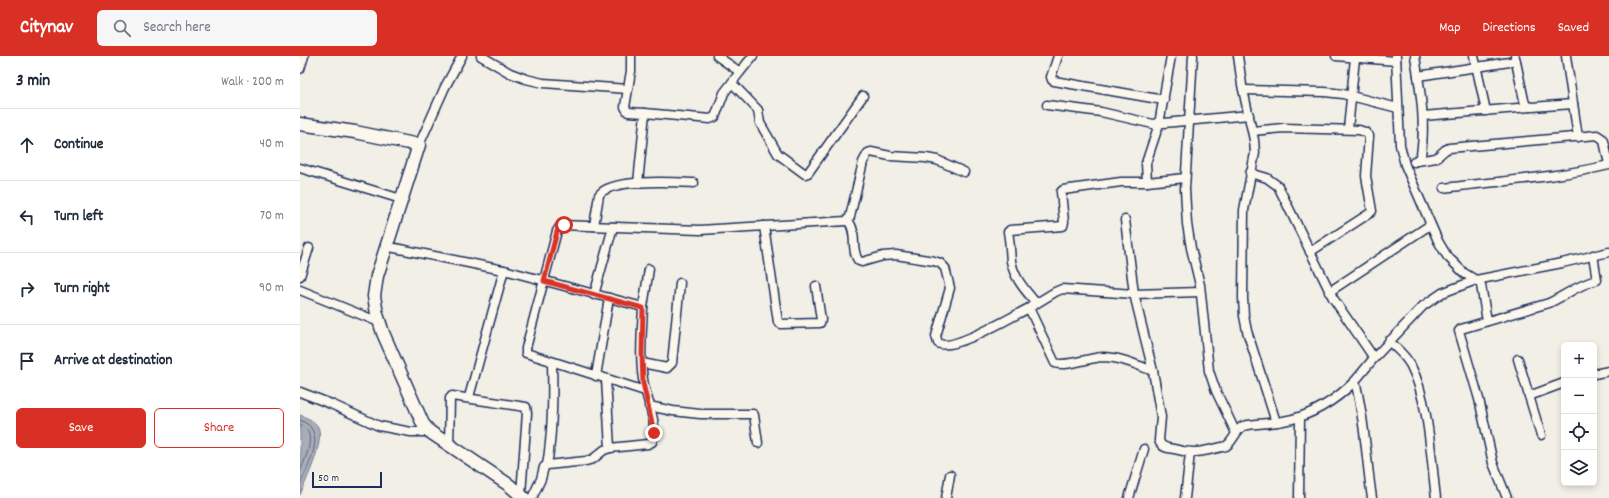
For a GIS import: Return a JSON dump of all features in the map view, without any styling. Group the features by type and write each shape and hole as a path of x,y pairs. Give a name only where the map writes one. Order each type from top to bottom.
{"street":[{"path":"300,69 304,56"},
{"path":"462,56 445,87 419,145 377,276 374,296 379,322 423,424 430,432 525,497"},
{"path":"481,56 510,73 543,83 628,89"},
{"path":"631,56 631,72 625,107 626,110 631,112 713,118 716,115 724,93 753,56"},
{"path":"717,56 740,72"},
{"path":"1058,56 1051,77 1054,82 1164,100"},
{"path":"1147,182 1146,164 1160,124 1171,56"},
{"path":"1193,56 1185,178 1185,206 1200,292 1209,371 1216,391 1236,433"},
{"path":"1238,56 1253,131 1255,152 1244,210 1244,316 1247,331 1276,422"},
{"path":"1336,56 1355,58 1396,58 1400,145 1405,165 1430,224 1447,256 1464,273 1476,280 1481,285 1487,321"},
{"path":"1415,56 1422,116 1422,148 1421,155 1417,161"},
{"path":"1474,56 1486,111"},
{"path":"1566,56 1578,137"},
{"path":"1348,129 1355,58"},
{"path":"1418,76 1515,59 1524,100 1526,106 1530,108"},
{"path":"732,83 758,110 760,123 778,154 805,174 808,173 863,96"},
{"path":"1244,90 1325,92 1351,95 1398,108"},
{"path":"1422,116 1573,104"},
{"path":"1047,105 1101,112 1148,123 1160,124 1171,121 1249,115"},
{"path":"638,183 645,113"},
{"path":"300,124 355,132 419,145"},
{"path":"1253,131 1282,128 1348,129 1359,130 1365,132 1369,136 1366,176 1372,211 1370,214 1310,252"},
{"path":"1405,165 1417,161 1436,158 1449,148 1597,135 1603,138 1609,164 1586,170 1444,188"},
{"path":"848,221 863,162 868,153 871,152 890,156 937,160 964,172"},
{"path":"300,168 401,199"},
{"path":"1250,173 1267,178 1278,186 1329,292 1343,315 1374,358"},
{"path":"1154,370 1111,358 1090,358 1061,364 1055,363 1033,306 1014,272 1008,232 1010,230 1063,226 1064,222 1061,192 1063,190 1121,182 1147,182 1185,178"},
{"path":"594,226 598,201 602,191 607,187 664,181 694,183"},
{"path":"1125,220 1134,294 1154,370 1161,417 1160,443 1165,447 1190,453 1205,452 1226,446 1243,426 1300,417 1343,393 1389,341 1423,306 1442,293 1476,280 1609,252"},
{"path":"848,221 852,228 856,256 859,261 862,262 883,256 896,255 934,261 940,263 945,268 950,288 936,336 940,346 963,341 1033,306 1062,289 1134,294 1200,292"},
{"path":"646,391 530,355 526,351 560,225 700,230 848,221"},
{"path":"1329,292 1430,224"},
{"path":"764,226 778,322 781,324 820,322 822,320 816,286"},
{"path":"594,295 613,227"},
{"path":"386,246 504,270 643,308"},
{"path":"300,276 309,248"},
{"path":"1507,498 1493,463 1479,399 1459,334 1460,329 1549,303 1579,285 1597,280 1593,255"},
{"path":"547,465 586,461 593,459 604,450 610,448 648,444 652,442 654,433 642,363 643,308 649,269"},
{"path":"469,397 504,270"},
{"path":"642,363 667,368 672,363 680,283"},
{"path":"300,290 379,322"},
{"path":"596,376 609,298"},
{"path":"1389,341 1411,365 1422,394 1436,498"},
{"path":"1518,359 1541,435"},
{"path":"525,497 541,479 544,467 547,465 550,448 553,403 552,362"},
{"path":"1597,373 1609,371"},
{"path":"606,379 610,448"},
{"path":"1355,381 1361,405 1366,461 1372,498"},
{"path":"1529,396 1561,384"},
{"path":"300,392 380,426 411,432 430,432"},
{"path":"450,446 450,398 455,395 526,407 525,497"},
{"path":"649,406 673,411 700,414 753,414 758,443"},
{"path":"1299,498 1300,417"},
{"path":"1129,498 1144,450"},
{"path":"1185,498 1190,453"},
{"path":"946,498 950,475"}],"water":[{"path":"300,415 310,420 318,427 319,442 314,461 300,495"}],"route":[{"path":"564,225 560,225 558,228 544,281 643,308 643,383 653,422 654,433"}]}
